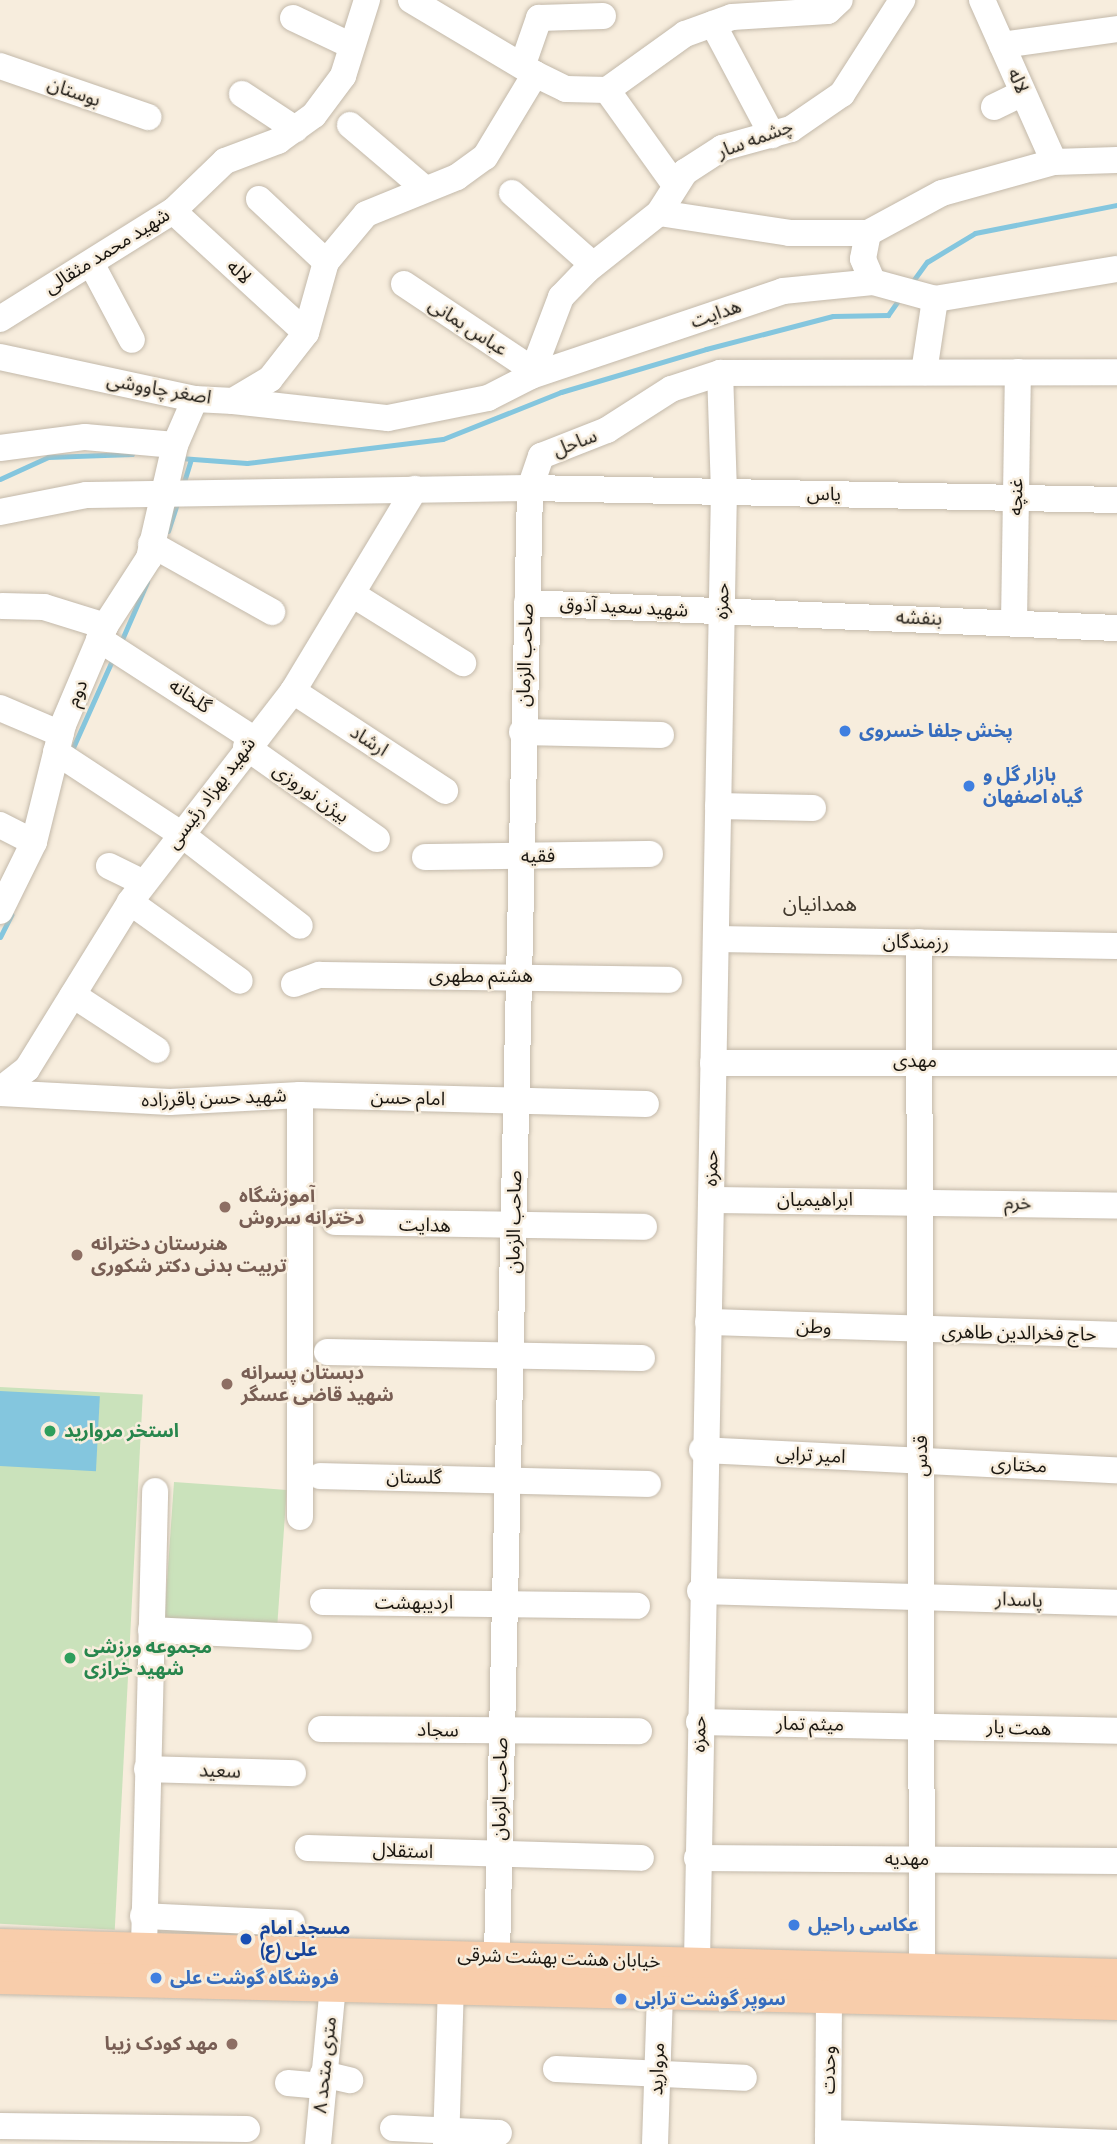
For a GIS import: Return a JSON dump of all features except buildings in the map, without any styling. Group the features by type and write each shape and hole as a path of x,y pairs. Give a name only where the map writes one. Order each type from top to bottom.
{"main road":[{"name":"خیابان هشت بهشت شرقی","path":"0,1945 560,1957 1117,1975"},
{"path":"557,1991 560,1957"},
{"name":"خیابان هشت بهشت شرقی","path":"0,1977 1117,2003"}],"street":[{"name":"شهید محمد مثقالی","path":"0,319 173,211 225,161 295,128 314,115 343,76 366,0"},
{"path":"411,0 566,89 607,90 685,34 732,17 797,18 828,11 840,0"},
{"name":"چشمه سار","path":"659,213 675,184 722,148 791,129 842,94 902,0"},
{"name":"لاله","path":"982,0 1054,162"},
{"name":"اصغر چاووشی","path":"0,357 195,399 233,401 270,379 306,333 326,262 366,214 485,157 529,69 539,19 603,16"},
{"path":"293,18 352,46"},
{"path":"713,24 772,135"},
{"path":"1002,45 1117,29"},
{"name":"بوستان","path":"0,66 148,117"},
{"path":"607,90 675,184"},
{"path":"994,107 1023,93"},
{"path":"242,94 295,128"},
{"path":"349,125 424,188"},
{"path":"532,373 561,297 593,265 659,213 789,233 868,233 942,193 1054,162 1117,160"},
{"path":"512,193 593,265"},
{"path":"259,199 326,262"},
{"name":"لاله","path":"173,211 306,333"},
{"path":"868,233 863,259 881,284"},
{"path":"91,263 132,340"},
{"name":"هدایت","path":"233,401 388,418 488,398 532,373 783,291 881,284 931,298 1117,270"},
{"name":"عباس بمانی","path":"404,284 532,373"},
{"path":"923,372 931,298"},
{"name":"غنچه","path":"1014,622 1018,372"},
{"name":"ساحل","path":"530,488 541,456 607,430 670,389 720,373 1117,372"},
{"name":"حمزه","path":"697,1962 702,1450 711,1200 724,492 720,373"},
{"name":"دوم","path":"0,911 34,842 59,743 102,632 149,558 151,544 172,491 175,445 195,399"},
{"path":"0,448 85,437 175,445"},
{"path":"0,512 86,495 172,491 530,488"},
{"name":"یاس","path":"530,488 1117,500"},
{"name":"صاحب الزمان","path":"497,1956 512,1355 518,856 530,488"},
{"name":"شهید بهزاد رئیسی","path":"0,1092 27,1069 137,892 249,742 293,691 415,489"},
{"path":"151,544 272,612"},
{"path":"352,594 463,663"},
{"name":"شهید سعید آذوق","path":"527,603 722,611"},
{"name":"گلخانه","path":"1,611 44,607 102,632 128,655 249,742"},
{"name":"بنفشه","path":"722,611 1117,628"},
{"name":"ارشاد","path":"293,691 445,791"},
{"path":"0,708 59,743 300,926"},
{"path":"522,732 662,735"},
{"name":"بیژن نوروزی","path":"249,742 377,839"},
{"path":"718,806 813,808"},
{"path":"0,825 34,842"},
{"name":"فقیه","path":"425,857 650,854"},
{"path":"109,866 240,981"},
{"name":"رزمندگان","path":"716,939 1117,946"},
{"name":"قدس","path":"919,942 922,1969"},
{"name":"هشتم مطهری","path":"294,984 319,975 517,976 669,981"},
{"path":"73,995 157,1050"},
{"name":"مهدی","path":"713,1063 1117,1063"},
{"name":"شهید حسن باقرزاده","path":"0,1092 170,1102 300,1095 300,1517"},
{"name":"امام حسن","path":"300,1095 646,1104"},
{"name":"ابراهیمیان","path":"711,1200 920,1199"},
{"name":"خرم","path":"920,1199 1117,1206"},
{"name":"هدایت","path":"335,1222 514,1227"},
{"path":"514,1227 644,1227"},
{"name":"وطن","path":"708,1322 920,1332"},
{"name":"حاج فخرالدین طاهری","path":"920,1332 1117,1335"},
{"path":"327,1352 642,1359"},
{"name":"امیر ترابی","path":"702,1450 921,1460"},
{"name":"مختاری","path":"921,1460 1117,1470"},
{"name":"گلستان","path":"320,1476 648,1484"},
{"path":"144,1948 155,1491"},
{"name":"پاسدار","path":"700,1591 1117,1603"},
{"name":"اردیبهشت","path":"323,1602 637,1606"},
{"path":"151,1629 299,1637"},
{"name":"میثم تمار","path":"699,1722 922,1725"},
{"name":"همت یار","path":"922,1725 1117,1731"},
{"name":"سجاد","path":"321,1729 639,1731"},
{"name":"سعید","path":"147,1769 293,1773"},
{"name":"استقلال","path":"308,1848 641,1858"},
{"name":"مهدیه","path":"697,1858 1117,1861"},
{"path":"143,1916 292,1923"},
{"name":"۸ متری متحد","path":"318,2144 332,1986"},
{"path":"446,2138 452,1989"},
{"name":"مروارید","path":"655,2144 660,1994"},
{"name":"وحدت","path":"828,2139 829,1995"},
{"path":"556,2069 744,2078"},
{"path":"288,2084 350,2080"},
{"path":"0,2126 247,2129"},
{"path":"393,2128 446,2138 499,2133"},
{"path":"828,2139 1117,2143"}],"green space":[{"name":"مجموعه ورزشی شهید خرازی","path":"0,1387 143,1394 115,1930 0,1924"},
{"path":"174,1482 287,1490 277,1628 164,1620"}],"water":[{"name":"استخر مروارید","path":"0,1391 100,1396 96,1471 0,1466"}],"waterway":[{"path":"910,285 927,262 975,233 1117,205"},
{"path":"180,458 247,463 443,439 561,392 706,349 833,316 888,315 900,298"},
{"path":"0,479 48,457 132,454"},
{"path":"183,485 191,459"},
{"path":"168,531 178,501"},
{"path":"120,644 147,582"},
{"path":"71,752 114,656"},
{"path":"0,937 11,915"}],"place":[{"name":"پخش جلفا خسروی","path":"845,731"},
{"name":"بازار گل و گیاه اصفهان","path":"969,786"},
{"name":"آموزشگاه دخترانه سروش","path":"225,1207"},
{"name":"هنرستان دخترانه تربیت بدنی دکتر شکوری","path":"77,1255"},
{"name":"دبستان پسرانه شهید قاضی عسگر","path":"227,1384"},
{"name":"استخر مروارید","path":"50,1431"},
{"name":"مجموعه ورزشی شهید خرازی","path":"70,1658"},
{"name":"عکاسی راحیل","path":"794,1925"},
{"name":"مسجد امام علی (ع)","path":"246,1939"},
{"name":"فروشگاه گوشت علی","path":"156,1978"},
{"name":"سوپر گوشت ترابی","path":"621,1999"},
{"name":"مهد کودک زیبا","path":"232,2044"}],"district":[{"name":"همدانیان","path":"820,904"}]}
